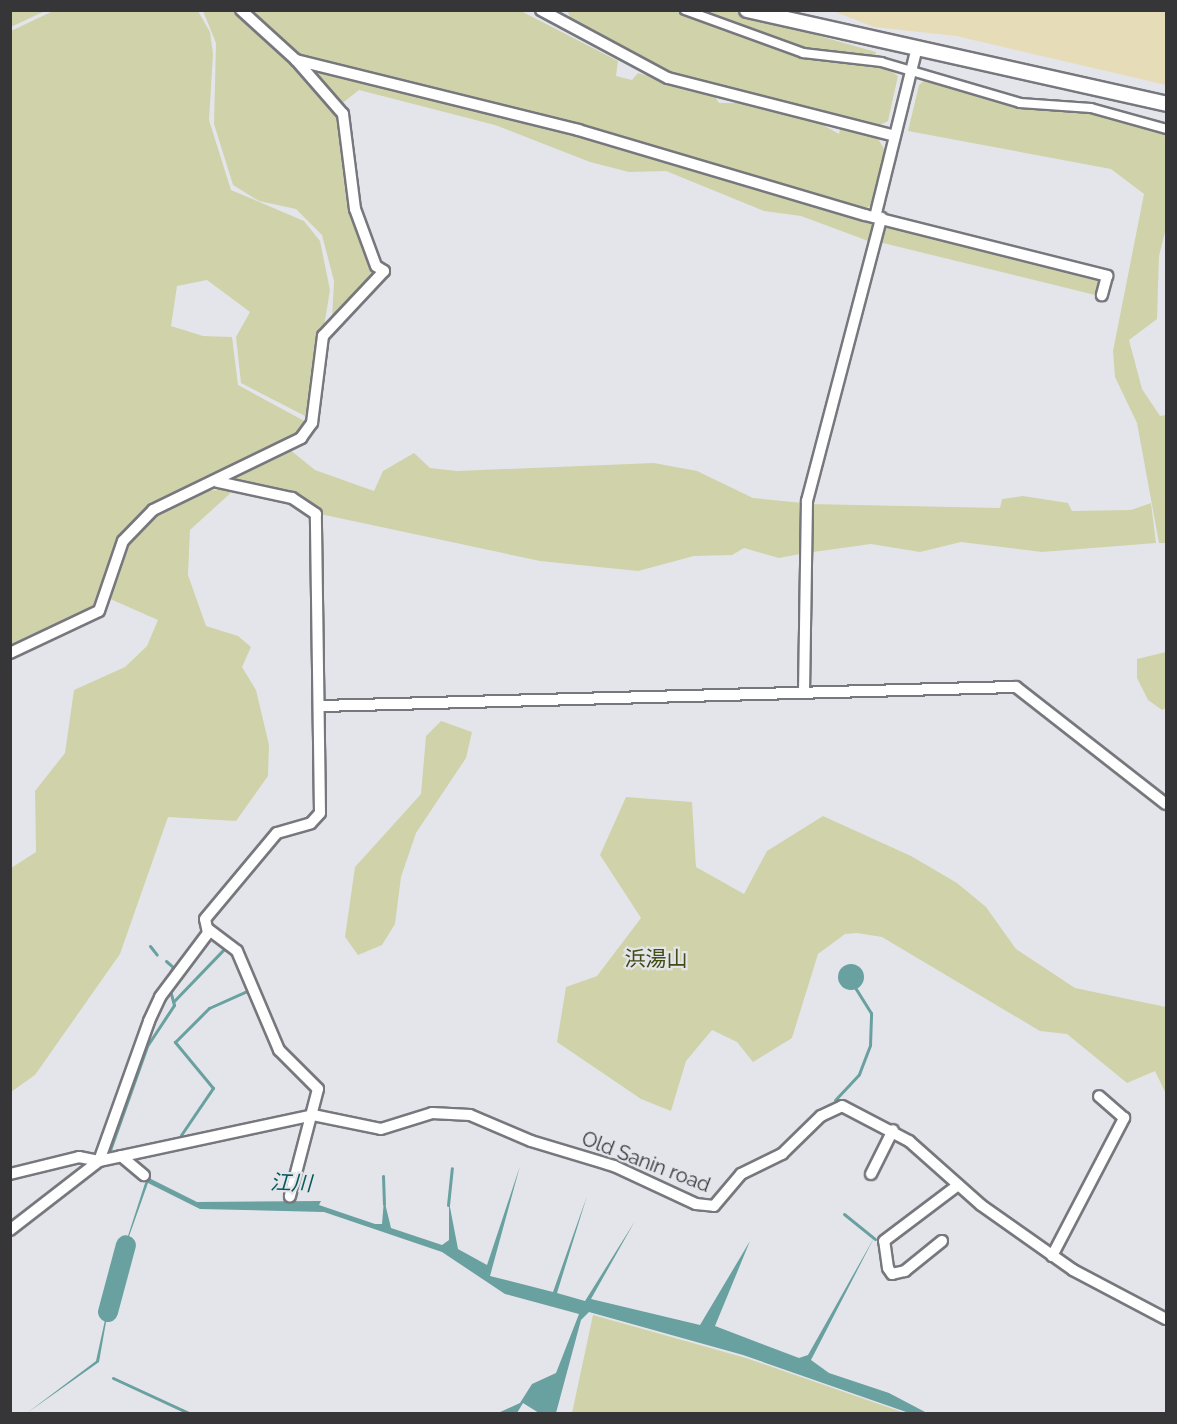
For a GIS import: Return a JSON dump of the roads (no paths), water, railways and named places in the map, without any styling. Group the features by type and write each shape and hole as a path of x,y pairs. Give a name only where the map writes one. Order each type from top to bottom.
{"main road":[{"path":"747,10 916,51 1167,104"}],"street":[{"path":"10,653 99,611 117,554 134,526 153,510 218,482 307,430 312,423 322,336 384,271 376,266 356,209 343,114 296,60 241,10"},
{"path":"541,10 562,15 668,78 895,136"},
{"path":"686,10 792,50 912,69 1020,102 1083,106 1167,129"},
{"path":"804,692 807,501 878,218 916,51"},
{"path":"296,60 633,145 878,218 1107,276 1102,295"},
{"path":"218,482 292,498 315,514 321,706 320,813 310,823 277,833 205,920 208,929 237,951 279,1050 315,1084 314,1115 290,1196"},
{"path":"321,706 1016,687 1167,804"},
{"path":"10,1174 80,1157 99,1161 160,996 208,929"},
{"path":"1052,1256 1124,1118 1099,1096"},
{"name":"Old Sanin road","path":"10,1230 99,1161 314,1115 381,1129 432,1113 470,1115 531,1141 614,1166 706,1207 721,1202 741,1174 804,1138 831,1108 856,1110 893,1130 958,1185 1052,1256 1096,1286 1167,1319"},
{"path":"871,1174 893,1130"},
{"path":"121,1156 144,1174"},
{"path":"942,1241 905,1271 892,1274 888,1268 884,1241 958,1185"}],"water":[{"path":"851,964 860,968 864,977 860,986 851,990 842,986 838,977 842,968"},
{"path":"520,1166 490,1276 553,1292 587,1196 557,1293 585,1301 635,1221 591,1299 700,1325 750,1241 715,1326 799,1358 808,1355 875,1236 811,1360 829,1373 889,1393 927,1413 909,1413 743,1355 589,1312 581,1320 556,1413 539,1413 523,1403 517,1413 498,1413 520,1403 532,1384 556,1373 579,1314 505,1294 442,1252 324,1212 200,1209 148,1183 117,1270 147,1177 197,1202 321,1201 319,1205 375,1224 382,1224 384,1199 391,1228 442,1245 449,1240 449,1202 458,1249 487,1265"},
{"path":"112,1288 99,1362 27,1413 96,1361"}],"waterway":[{"path":"150,946 157,955"},
{"path":"174,1001 224,949"},
{"path":"166,961 173,967 169,975"},
{"path":"835,1100 859,1074 870,1045 871,1013 854,986"},
{"path":"110,1150 147,1046 174,1005 170,990"},
{"path":"181,1135 213,1088 175,1042 209,1008 247,991"},
{"path":"448,1205 452,1168"},
{"path":"383,1176 384,1204"},
{"path":"844,1214 875,1239"},
{"name":"江川","path":"108,1312 126,1245"},
{"path":"113,1378 191,1414"}],"district":[{"name":"浜湯山","path":"656,959"}]}
